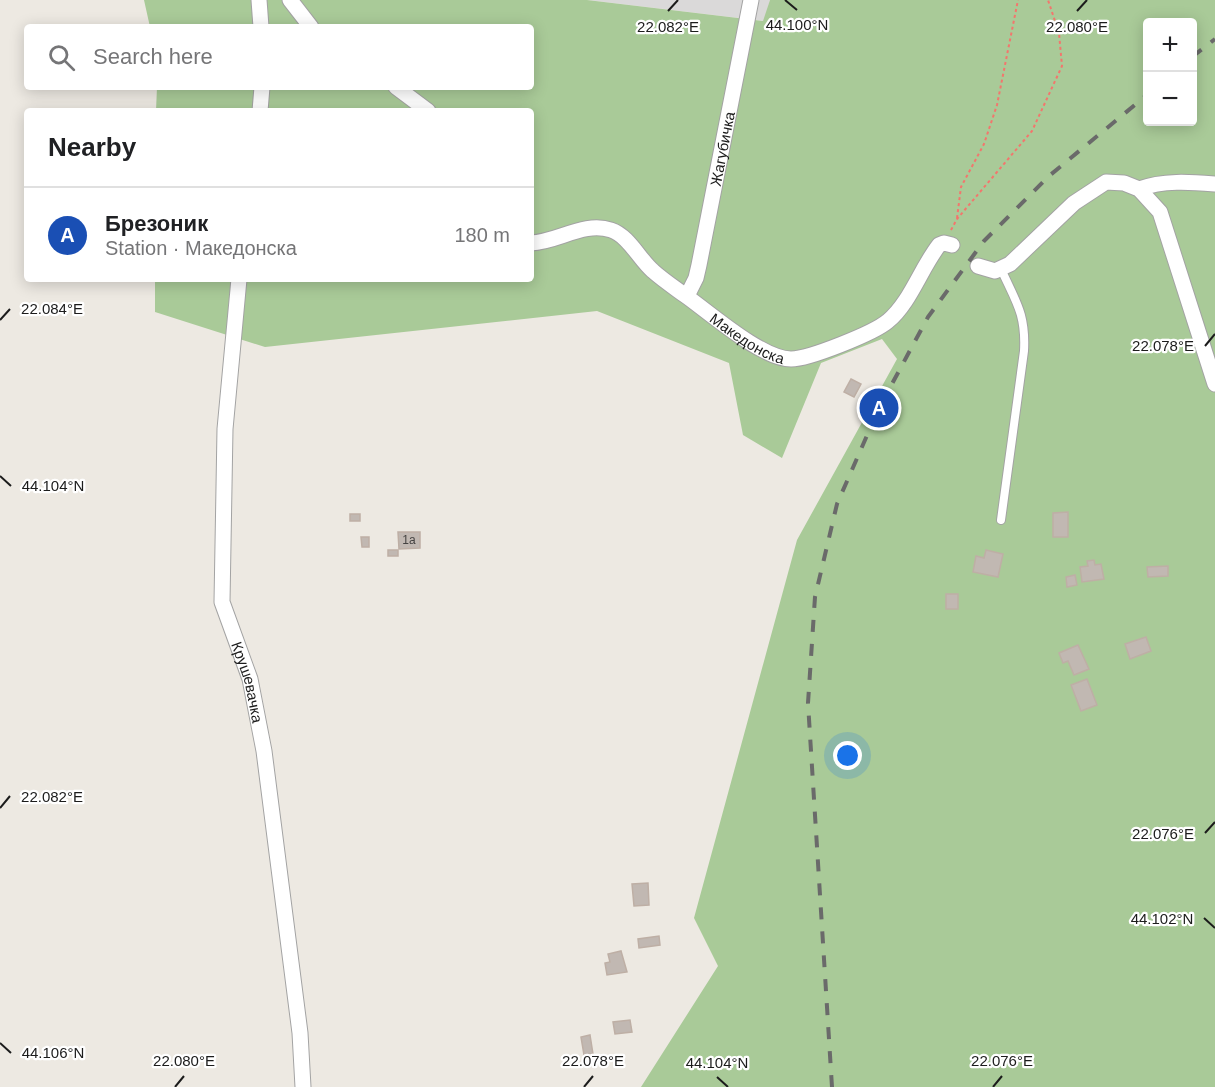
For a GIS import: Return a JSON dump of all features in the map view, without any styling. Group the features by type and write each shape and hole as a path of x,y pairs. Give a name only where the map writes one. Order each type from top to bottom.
{"street":[{"path":"259,0 261,24"},
{"path":"290,0 309,24"},
{"name":"Жагубичка","path":"687,296 696,278 699,265 751,0"},
{"path":"260,108 262,90"},
{"path":"400,90 424,108"},
{"path":"978,266 995,271 1010,264 1074,203 1106,182 1124,183 1139,189 1160,212 1215,384"},
{"path":"1139,189 1149,185 1187,182 1215,184"},
{"name":"Македонска","path":"534,242 559,238 582,229 610,230 621,236 653,272 736,333 770,354 791,359 861,338 888,322 900,309 931,254 939,245 948,244"},
{"name":"Крушевачка","path":"239,282 225,429 222,603 250,679 264,751 300,1033 303,1087"}],"lane":[{"path":"1001,269 1023,316 1025,330 1001,520"}],"path":[{"path":"948,244 957,219 961,187 984,144 997,105 1018,0"},
{"path":"957,219 1032,131 1062,66 1059,33 1048,0"}],"shaded area":[{"path":"588,0 770,0 764,21"}],"green space":[{"path":"144,0 587,0 763,21 770,0 1215,0 1215,1087 641,1087 718,966 694,918 797,540 897,359 882,339 821,363 782,458 743,435 729,363 597,311 265,347 155,312 155,282 534,282 534,108 156,108 157,90 534,90 534,24 149,24"}],"building":[{"path":"851,379 861,384 854,397 844,392"},
{"path":"1068,512 1068,537 1053,537 1053,513"},
{"path":"350,514 360,514 360,521 350,521"},
{"path":"398,532 420,532 420,548 399,549"},
{"path":"361,537 369,537 369,547 362,547"},
{"path":"388,550 398,550 398,556 388,556"},
{"path":"986,550 1003,554 998,577 973,572 976,556 984,558"},
{"path":"1094,560 1095,565 1101,564 1104,579 1082,582 1080,567 1088,566 1087,561"},
{"path":"1168,566 1168,576 1148,577 1147,567"},
{"path":"1075,575 1077,585 1067,587 1066,577"},
{"path":"946,594 958,594 958,609 946,609"},
{"path":"1146,637 1151,651 1130,659 1125,644"},
{"path":"1078,645 1089,669 1074,675 1068,661 1063,663 1059,653"},
{"path":"1087,679 1097,705 1081,711 1071,685"},
{"path":"648,883 649,905 634,906 632,884"},
{"path":"659,936 660,945 639,948 638,939"},
{"path":"621,951 627,972 607,975 605,963 610,962 608,954"},
{"path":"630,1020 632,1032 615,1034 613,1022"},
{"path":"590,1035 593,1054 584,1055 581,1037"}],"railway":[{"path":"1197,53 1215,39"},
{"path":"832,1087 808,703 815,597 837,504 879,408 928,317 984,241 1049,176 1143,98"}],"place":[{"name":"Брезоник","path":"879,408"}]}
